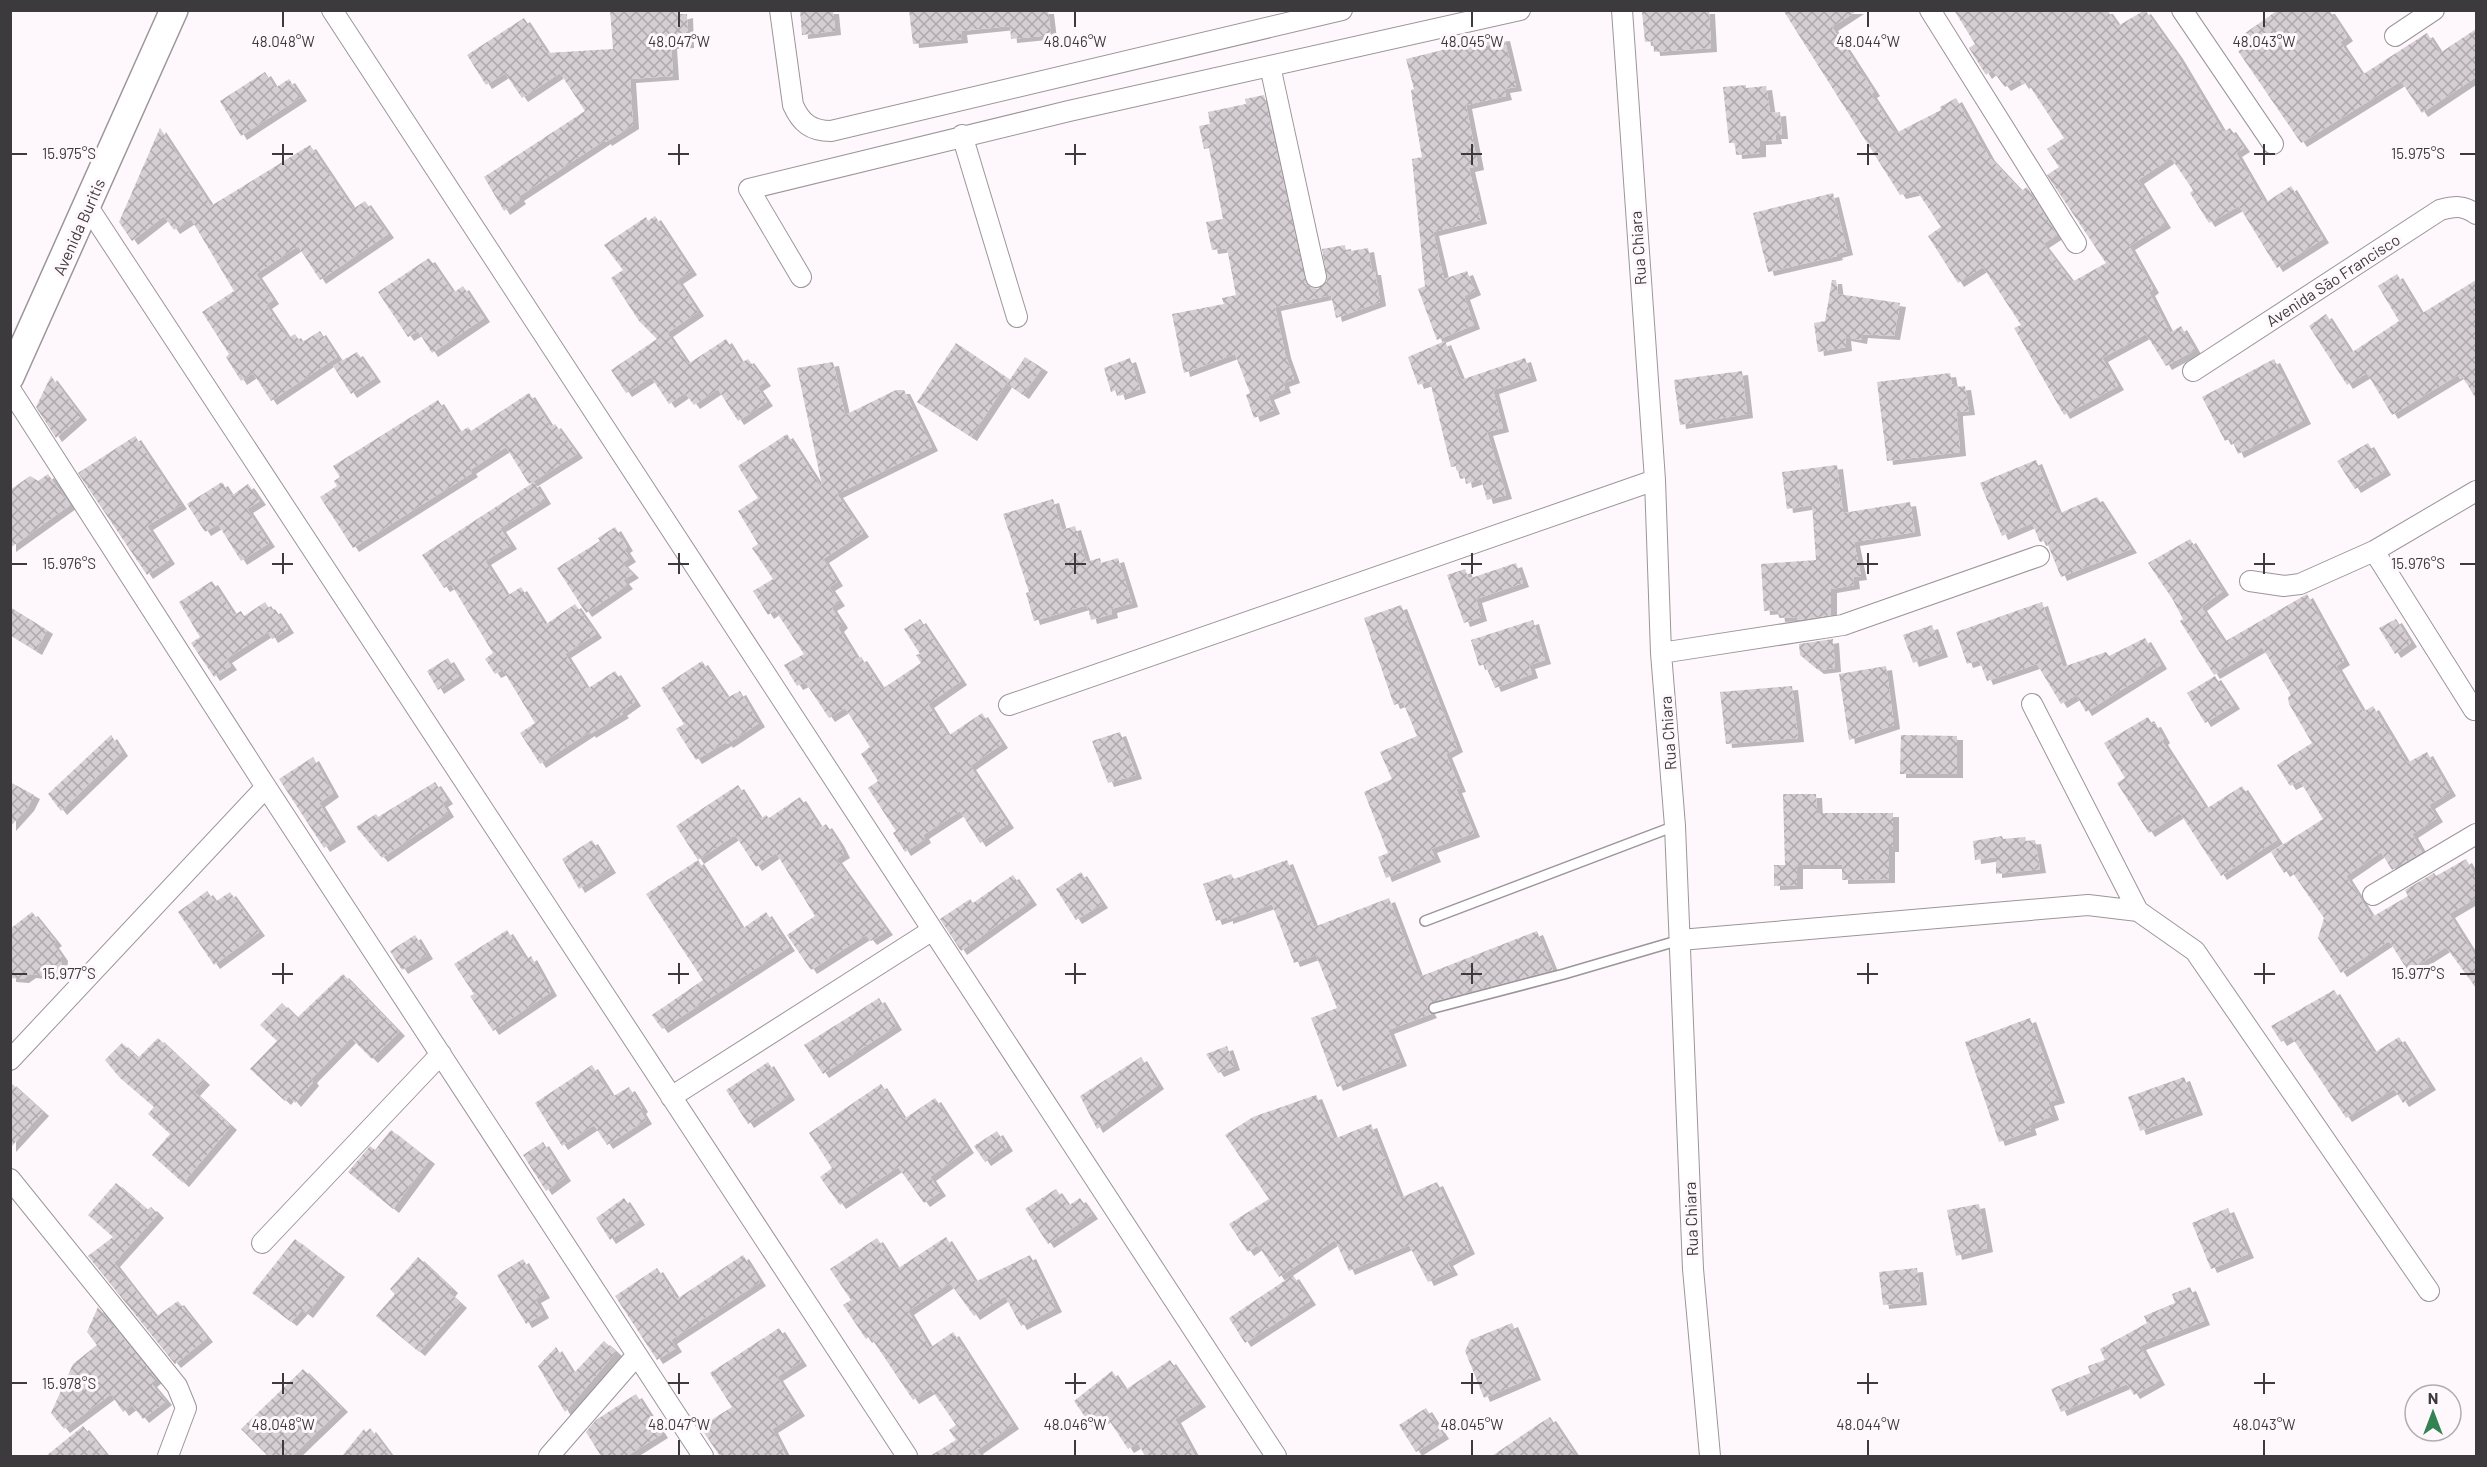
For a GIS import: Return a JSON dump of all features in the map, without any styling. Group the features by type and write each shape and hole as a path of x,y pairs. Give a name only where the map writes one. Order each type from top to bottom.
{"street":[{"name":"Avenida Buritis","path":"10,377 88,207 174,10"},
{"path":"332,10 931,931 1276,1456"},
{"path":"780,10 793,105 799,119 820,131 831,131 1341,10"},
{"path":"801,277 749,189 962,135 1520,10"},
{"name":"Rua Chiara","path":"1622,10 1655,480 1661,653 1675,826 1693,1269 1710,1456"},
{"path":"1930,10 2076,243"},
{"path":"2182,10 2273,144"},
{"path":"2395,36 2434,10"},
{"path":"1270,66 1316,277"},
{"path":"962,135 1017,317"},
{"name":"Avenida São Francisco","path":"2193,371 2440,210 2454,206 2466,207 2476,214"},
{"path":"88,207 907,1456"},
{"path":"10,389 266,787 703,1456"},
{"path":"1009,705 1655,480"},
{"path":"2250,581 2284,586 2300,584 2374,551 2476,491"},
{"path":"2374,551 2474,710"},
{"path":"1661,653 1843,624 2039,556"},
{"path":"2032,704 2138,911 2195,951 2429,1291"},
{"path":"10,1060 266,787"},
{"path":"2373,895 2476,834"},
{"path":"1680,940 2088,905 2138,911"},
{"path":"671,1097 931,931"},
{"path":"262,1243 441,1054"},
{"path":"10,1179 177,1386 186,1408 168,1456"},
{"path":"549,1456 637,1355"}],"lane":[{"path":"1425,921 1675,826"},
{"path":"1434,1008 1564,974 1680,940"}],"building":[{"path":"610,10 679,10 679,16 687,14 688,44 671,45 673,76 630,79 633,125 606,142 605,140 518,197 520,200 504,211 484,177 585,111 560,73 522,98 505,73 486,85 467,55 524,18 547,53 613,49"},
{"path":"800,10 833,10 835,31 802,35"},
{"path":"909,10 1048,10 1051,35 1011,39 1010,26 961,31 962,39 913,44"},
{"path":"1709,10 1711,48 1654,52 1653,41 1645,42 1642,12"},
{"path":"1783,10 1858,10 1832,27 1874,92 1871,94 1896,133 1941,110 1940,107 1956,98 1989,157 2021,191 2027,187 2057,235 2043,244 2072,282 2106,263 2047,175 2059,167 2047,149 2064,138 2027,82 2023,85 2019,79 2005,87 1992,70 1986,75 1969,48 1975,44 1954,10 2107,10 2118,26 2145,10 2177,55 2223,132 2230,128 2244,148 2236,153 2265,203 2291,186 2323,239 2277,268 2239,206 2209,223 2190,193 2193,190 2171,158 2138,180 2165,224 2129,246 2153,289 2149,292 2170,333 2181,326 2195,350 2166,366 2146,334 2102,358 2118,386 2064,415 2014,328 2021,325 1983,267 1958,283 1928,236 1941,227 1917,191 1900,195"},
{"path":"2278,10 2329,10 2347,37 2340,42 2362,75 2427,33 2440,53 2476,29 2476,77 2422,113 2401,81 2301,143 2238,51 2248,46 2241,36"},
{"path":"1504,37 1516,87 1504,89 1506,96 1466,105 1478,166 1469,168 1481,220 1433,232 1444,279 1467,271 1475,291 1464,296 1474,325 1437,340 1418,289 1425,286 1412,159 1422,157 1411,90 1414,89 1406,59"},
{"path":"265,72 275,88 289,79 301,97 241,136 220,101"},
{"path":"1746,85 1746,88 1766,86 1770,113 1780,112 1782,135 1775,135 1776,140 1760,141 1760,153 1736,155 1735,143 1729,143 1723,87"},
{"path":"1264,95 1307,285 1318,289 1327,281 1322,249 1345,245 1346,252 1368,248 1372,271 1375,271 1380,302 1336,318 1331,295 1275,307 1285,354 1294,379 1283,383 1285,389 1268,396 1274,410 1254,418 1246,395 1250,393 1235,354 1184,373 1172,314 1224,304 1222,298 1236,295 1227,248 1212,250 1206,222 1223,219 1209,148 1204,149 1199,126 1210,124 1208,112 1246,104 1245,99"},
{"path":"160,128 211,206 310,145 353,209 365,201 388,234 320,280 298,246 256,274 273,300 266,305 288,338 295,334 301,343 320,331 337,357 271,401 253,373 241,381 226,357 229,354 202,312 234,291 191,219 174,230 164,216 132,241 119,222"},
{"path":"1833,193 1847,251 1836,254 1837,256 1768,272 1753,213"},
{"path":"655,216 691,271 677,280 698,312 667,333 688,364 726,339 741,363 748,359 765,382 757,387 767,402 738,421 718,389 694,405 685,393 669,404 651,377 626,393 611,370 657,339 639,321 611,278 623,270 604,245 646,217 648,221"},
{"path":"429,258 453,293 463,286 484,318 432,353 418,331 408,337 378,292"},
{"path":"2397,274 2421,314 2476,280 2476,399 2463,377 2460,379 2458,375 2392,415 2367,373 2347,385 2309,326 2326,314 2351,353 2399,321 2378,286"},
{"path":"1832,280 1836,280 1838,294 1900,303 1894,336 1862,334 1861,340 1845,337 1846,347 1818,352 1814,323 1825,321"},
{"path":"1445,341 1461,380 1525,358 1531,377 1493,390 1503,428 1487,432 1506,495 1487,500 1481,479 1466,484 1465,478 1460,479 1457,466 1451,467 1430,381 1418,385 1408,357"},
{"path":"956,343 1009,379 971,437 917,402"},
{"path":"357,352 375,378 351,394 333,366"},
{"path":"1025,357 1042,368 1023,395 1007,384"},
{"path":"1130,358 1140,389 1119,396 1117,389 1111,392 1104,368"},
{"path":"2274,359 2305,420 2238,454 2231,438 2225,441 2202,397"},
{"path":"833,362 845,415 896,390 904,390 932,447 837,494 863,533 823,559 837,582 829,587 839,602 831,607 842,624 838,628 857,659 861,657 882,689 921,663 916,655 920,654 904,629 920,619 961,681 928,704 948,736 982,713 1002,744 970,766 1008,824 980,843 960,811 923,835 925,839 905,852 893,833 896,831 868,788 878,781 861,754 870,747 845,708 829,718 805,682 797,686 784,665 804,654 775,610 768,615 753,591 773,579 752,548 758,544 738,511 758,498 738,466 787,434 823,490 797,368"},
{"path":"1742,371 1747,414 1680,425 1674,380"},
{"path":"1950,373 1952,384 1955,384 1955,387 1965,386 1969,411 1957,412 1960,452 1887,461 1877,382"},
{"path":"51,376 81,416 56,438 36,407"},
{"path":"529,393 551,427 555,424 577,454 529,484 506,447 470,470 472,473 353,548 320,497 337,486 334,481 340,477 333,466 438,400 459,433 468,427 471,431"},
{"path":"135,436 181,505 147,526 169,560 147,575 78,473"},
{"path":"2368,443 2385,471 2355,489 2337,461"},
{"path":"2036,460 2058,514 2097,497 2131,549 2061,577 2046,540 2040,542 2032,523 2002,536 1980,483"},
{"path":"1837,465 1843,513 1910,502 1915,532 1854,542 1861,576 1853,577 1854,585 1831,589 1831,615 1797,620 1797,617 1779,618 1778,610 1764,611 1761,564 1816,560 1812,505 1787,509 1782,472"},
{"path":"48,474 70,505 10,548 10,490 30,476 38,481"},
{"path":"222,482 231,496 248,484 260,501 247,509 269,543 241,561 218,524 205,532 187,504"},
{"path":"534,482 545,500 500,528 511,545 485,561 507,596 521,587 545,625 575,604 596,634 565,654 587,689 615,671 635,702 621,712 623,714 590,734 589,732 540,764 520,733 535,723 503,670 495,674 485,659 493,653 451,584 444,588 422,555"},
{"path":"1053,499 1062,530 1075,526 1086,562 1100,558 1101,563 1118,558 1132,603 1111,609 1112,614 1091,620 1087,605 1034,621 1026,593 1029,592 1003,514"},
{"path":"615,527 627,547 624,549 630,558 622,563 633,574 623,580 627,585 586,613 557,568 600,541 598,538"},
{"path":"2190,539 2223,591 2201,607 2224,642 2307,594 2344,661 2336,666 2363,712 2373,706 2407,763 2427,752 2450,792 2429,805 2437,818 2412,834 2422,852 2392,870 2381,852 2346,876 2372,917 2408,896 2405,890 2434,873 2436,876 2466,859 2476,877 2476,898 2449,914 2476,957 2476,988 2446,947 2408,971 2389,941 2341,973 2325,949 2318,938 2324,918 2290,869 2284,873 2271,852 2323,819 2300,781 2290,786 2277,765 2312,743 2289,704 2288,697 2291,695 2262,647 2214,675 2180,621 2183,619 2173,600 2148,563"},
{"path":"1516,563 1523,583 1476,599 1481,617 1464,623 1447,575 1465,569 1468,577 1474,577"},
{"path":"212,581 234,615 241,611 244,616 265,602 271,611 275,609 288,629 272,639 268,632 226,659 231,666 214,677 191,643 200,637 179,602"},
{"path":"2042,602 2063,667 2106,652 2109,656 2145,638 2161,665 2086,712 2076,695 2061,704 2037,664 1987,681 1979,660 1967,664 1956,632"},
{"path":"1401,605 1457,748 1446,754 1460,788 1456,789 1474,833 1431,849 1435,858 1386,878 1378,857 1388,853 1364,792 1392,779 1380,752 1417,736 1403,702 1394,705 1364,618"},
{"path":"10,607 47,630 36,651 10,635"},
{"path":"2396,619 2411,643 2395,654 2379,628"},
{"path":"1533,620 1545,660 1529,665 1532,674 1495,688 1485,664 1479,666 1471,640"},
{"path":"1932,625 1942,653 1913,663 1903,635"},
{"path":"1833,639 1835,668 1818,670 1800,655 1799,644"},
{"path":"448,658 459,676 438,690 427,671"},
{"path":"702,661 727,698 740,691 759,723 727,744 726,742 696,760 676,729 684,724 661,688"},
{"path":"1886,666 1894,725 1849,740 1839,674"},
{"path":"2215,676 2234,705 2205,723 2187,693"},
{"path":"1792,686 1798,738 1726,744 1720,692"},
{"path":"2148,717 2152,724 2155,723 2164,739 2162,741 2206,809 2242,786 2277,840 2221,876 2180,813 2149,833 2117,783 2125,778 2104,743"},
{"path":"1120,732 1136,775 1108,783 1092,741"},
{"path":"111,735 122,752 61,811 48,794"},
{"path":"1901,735 1957,736 1957,774 1900,774"},
{"path":"313,757 333,793 319,803 340,838 324,848 279,779"},
{"path":"10,782 34,795 28,807 10,827"},
{"path":"435,782 447,800 442,803 448,813 382,858 356,827 376,814 378,817"},
{"path":"738,785 760,819 766,815 769,818 800,797 820,828 826,824 838,842 844,854 836,859 887,931 871,941 866,935 811,970 787,935 815,916 776,853 756,867 735,835 698,860 676,826"},
{"path":"1783,794 1816,794 1817,813 1893,813 1893,848 1889,848 1889,879 1842,880 1842,865 1785,865"},
{"path":"2002,836 2003,839 2025,837 2026,841 2035,840 2040,869 1996,874 1996,857 1975,860 1973,841"},
{"path":"592,840 610,869 579,889 562,859"},
{"path":"698,860 742,929 766,912 789,947 662,1029 652,1015 703,980 646,894"},
{"path":"1287,860 1314,927 1389,898 1419,977 1537,931 1553,970 1432,1002 1427,1007 1431,1014 1388,1030 1401,1062 1337,1087 1311,1018 1337,1008 1316,955 1294,963 1272,904 1227,920 1227,917 1216,921 1203,884 1231,874 1234,879"},
{"path":"1774,865 1797,865 1797,885 1774,886"},
{"path":"1081,872 1102,904 1076,920 1056,889"},
{"path":"1013,875 1031,901 961,951 940,919 970,899 973,903"},
{"path":"207,891 215,902 230,892 259,932 214,965 178,912"},
{"path":"32,912 56,942 53,944 62,957 60,977 30,974 23,979 10,978 10,929"},
{"path":"507,930 526,960 531,956 551,992 493,1031 470,996 474,994 454,964"},
{"path":"415,935 427,955 402,970 390,951"},
{"path":"343,974 399,1032 372,1059 351,1038 311,1079 313,1082 295,1103 289,1096 285,1101 250,1069 277,1041 260,1025 282,1003 297,1018"},
{"path":"2334,990 2374,1053 2399,1037 2430,1086 2403,1103 2394,1089 2346,1118 2291,1036 2281,1042 2271,1026"},
{"path":"879,998 896,1026 823,1074 804,1045"},
{"path":"2030,1018 2059,1099 2048,1102 2053,1116 2029,1125 2031,1131 1999,1142 1965,1042"},
{"path":"158,1038 204,1081 194,1092 231,1126 183,1183 152,1155 170,1134 148,1114 154,1107 120,1078 105,1060 122,1043 138,1058"},
{"path":"1227,1046 1234,1066 1218,1073 1206,1054"},
{"path":"1141,1057 1158,1085 1097,1129 1080,1096"},
{"path":"768,1062 789,1096 748,1124 726,1090"},
{"path":"592,1065 612,1097 629,1087 642,1108 640,1110 646,1120 607,1145 594,1125 562,1146 535,1103"},
{"path":"2184,1077 2197,1111 2140,1131 2128,1097"},
{"path":"10,1082 43,1112 10,1148"},
{"path":"881,1084 904,1119 935,1098 968,1149 930,1177 940,1192 924,1203 898,1167 840,1205 820,1177 832,1168 809,1133"},
{"path":"1316,1095 1334,1139 1371,1124 1400,1198 1437,1182 1469,1250 1447,1262 1452,1271 1428,1282 1409,1245 1349,1271 1335,1240 1279,1277 1258,1245 1248,1252 1229,1224 1269,1199 1225,1135 1253,1117"},
{"path":"391,1130 429,1160 393,1209 348,1172 370,1146 375,1150"},
{"path":"997,1131 1007,1147 985,1162 974,1146"},
{"path":"543,1142 565,1177 546,1191 523,1155"},
{"path":"116,1183 147,1210 151,1207 158,1214 114,1263 156,1317 178,1301 207,1338 175,1364 88,1256 113,1237 88,1215"},
{"path":"1056,1189 1068,1206 1080,1198 1092,1215 1048,1244 1025,1209"},
{"path":"624,1198 639,1221 610,1240 596,1218"},
{"path":"1979,1204 1987,1248 1956,1256 1947,1210"},
{"path":"2228,1208 2248,1254 2211,1269 2192,1223"},
{"path":"946,1237 975,1282 1030,1255 1056,1308 1021,1326 1005,1296 974,1316 950,1283 908,1311 930,1348 953,1332 1013,1425 977,1450 981,1456 930,1456 956,1440 949,1430 956,1425 931,1389 913,1400 870,1336 866,1339 843,1305 851,1300 830,1269 877,1238 897,1269"},
{"path":"295,1239 339,1273 307,1314 302,1310 291,1322 252,1293"},
{"path":"743,1255 760,1282 671,1340 676,1348 657,1360 615,1296 657,1268 677,1299"},
{"path":"418,1257 452,1289 449,1293 461,1304 419,1352 376,1316 395,1294 390,1289"},
{"path":"523,1259 544,1294 535,1299 543,1314 526,1324 497,1275"},
{"path":"1917,1268 1921,1301 1883,1305 1879,1272"},
{"path":"1293,1275 1310,1301 1245,1343 1229,1318"},
{"path":"2190,1287 2204,1321 2140,1346 2159,1381 2134,1395 2127,1384 2061,1412 2051,1389 2090,1373 2088,1366 2105,1360 2100,1349 2147,1323 2144,1316 2175,1303 2172,1294"},
{"path":"98,1307 156,1379 151,1383 166,1401 143,1419 132,1405 123,1412 111,1394 64,1429 51,1413 73,1364 97,1345 87,1332"},
{"path":"1512,1323 1535,1376 1484,1398 1465,1351 1470,1340"},
{"path":"779,1328 801,1362 777,1377 799,1412 772,1429 786,1456 720,1456 700,1427 732,1407 710,1373"},
{"path":"604,1341 616,1352 565,1412 538,1366 556,1347 573,1374"},
{"path":"1170,1360 1200,1403 1175,1419 1195,1456 1145,1456 1138,1443 1128,1449 1107,1417 1092,1427 1074,1401 1112,1371 1125,1390"},
{"path":"303,1369 342,1408 292,1456 268,1456 241,1429"},
{"path":"636,1394 662,1434 627,1456 601,1456 586,1432 596,1420"},
{"path":"1426,1408 1443,1435 1416,1452 1399,1425"},
{"path":"1550,1417 1576,1456 1492,1456 1539,1424"},
{"path":"83,1426 107,1456 46,1456"},
{"path":"370,1428 391,1456 342,1456 364,1429 366,1432"}]}
